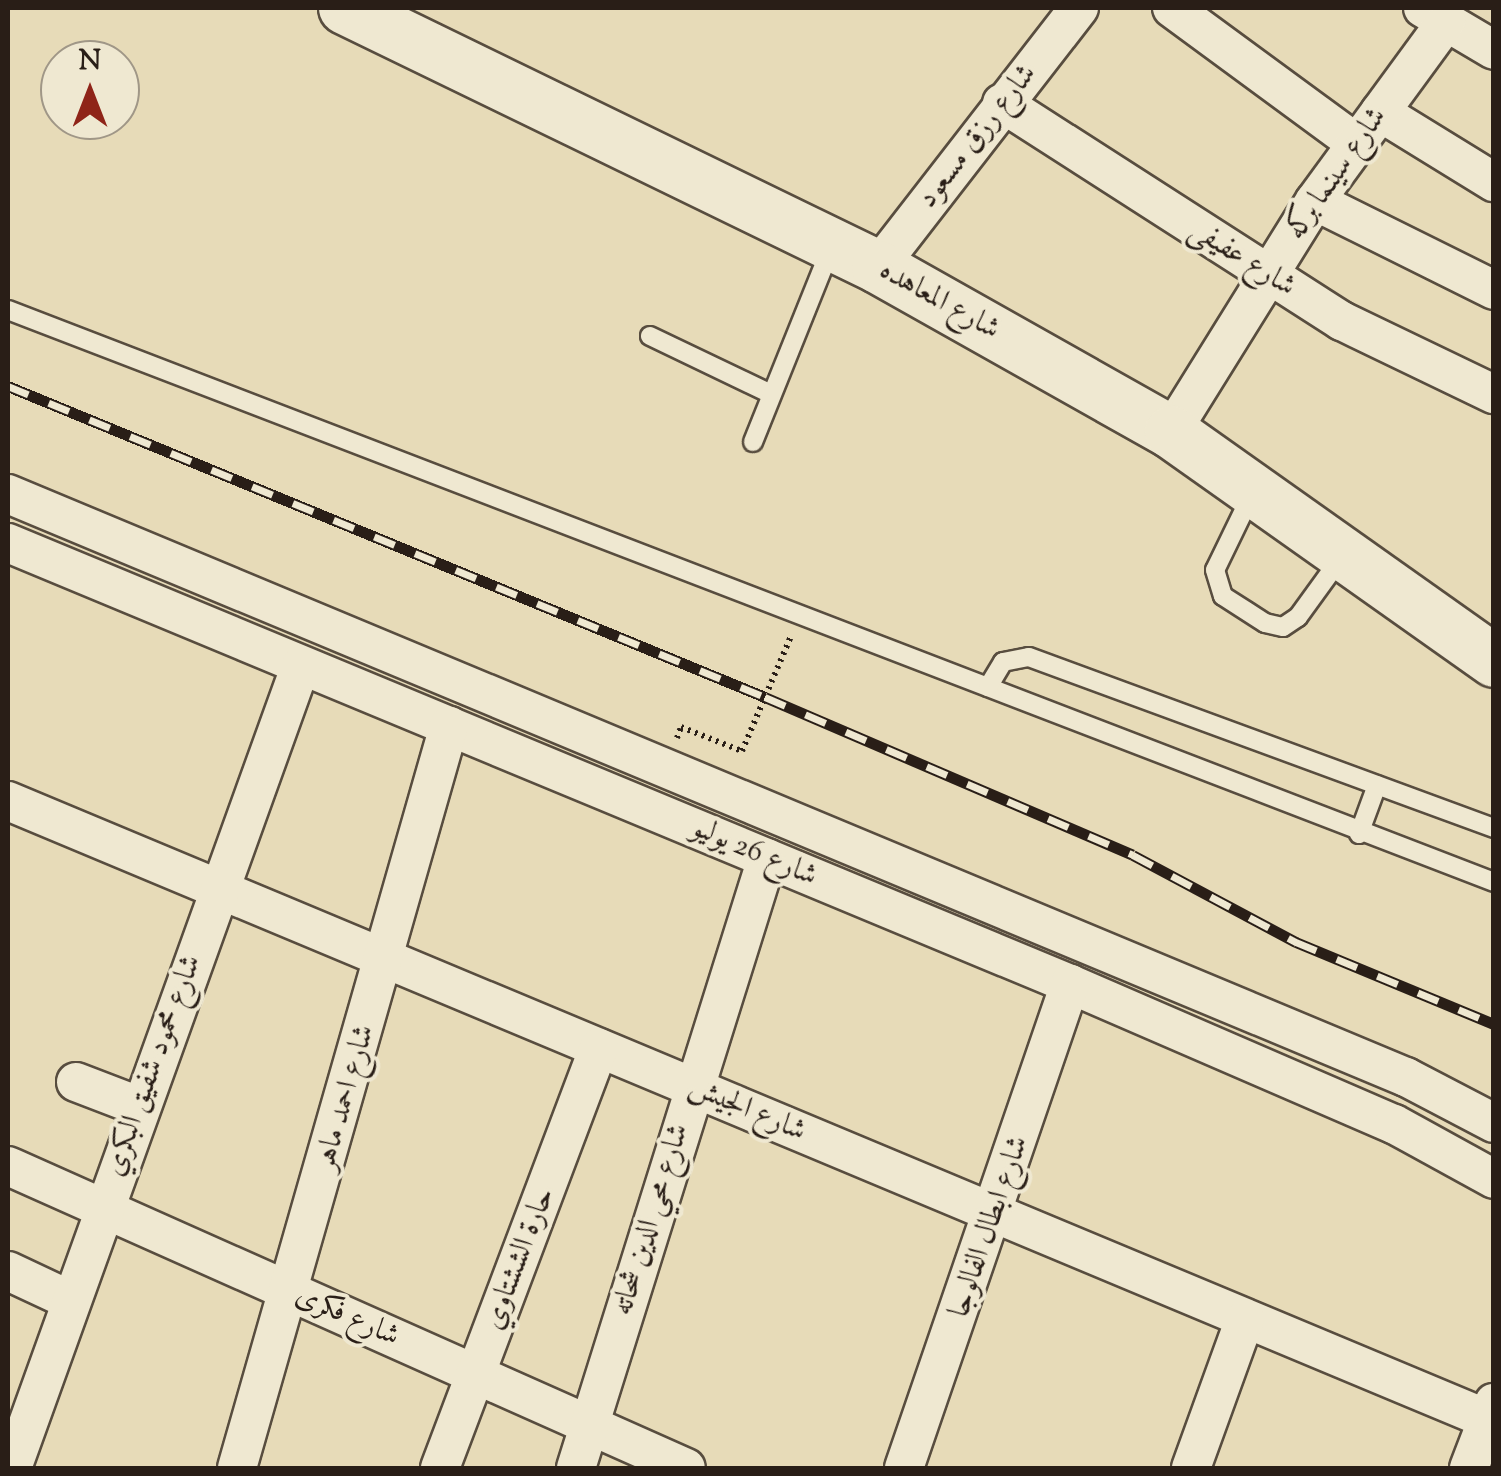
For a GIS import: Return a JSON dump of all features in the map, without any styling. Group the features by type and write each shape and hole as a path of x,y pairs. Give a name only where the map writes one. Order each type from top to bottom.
{"main road":[{"name":"شارع المعاهده","path":"346,8 855,256 1171,432 1494,660"}],"street":[{"name":"شارع رزق مسعود","path":"855,256 1002,103 1079,8"},
{"path":"1172,8 1357,144"},
{"path":"1435,15 1494,50"},
{"name":"شارع سينما بركه","path":"1171,432 1266,276 1380,112 1435,15"},
{"name":"شارع عفيفى","path":"1002,103 1266,276 1342,321 1494,394"},
{"path":"1380,112 1494,182"},
{"path":"1315,201 1494,290"},
{"name":"شارع 26 يوليو","path":"8,494 1406,1077 1494,1123"},
{"name":"شارع 26 يوليو","path":"8,543 1070,984 1394,1124 1494,1179"},
{"name":"شارع محمود شفيق البكري","path":"12,1468 102,1208 301,665"},
{"name":"شارع احمد ماهر","path":"237,1468 292,1292 449,726"},
{"name":"شارع الجيش","path":"8,801 1245,1318 1490,1411"},
{"name":"شارع محي الدين شحاته","path":"576,1468 692,1087 767,858"},
{"name":"شارع ابطال الفالوجا","path":"904,1468 996,1214 1070,984"},
{"name":"حارة الششتاوي","path":"440,1468 599,1048"},
{"path":"76,1082 139,1106"},
{"name":"شارع فكرى","path":"8,1166 686,1468"},
{"path":"8,1271 70,1300"},
{"path":"1191,1468 1245,1318"},
{"path":"1470,1468 1490,1411"}],"lane":[{"path":"753,442 772,394 855,256"},
{"path":"8,310 801,612 1359,834 1494,882"},
{"path":"650,336 772,394"},
{"path":"1253,492 1215,570 1223,596 1265,624 1291,624 1342,555"},
{"path":"988,687 1003,662 1029,657 1494,828"},
{"path":"1359,834 1377,785"}],"path":[{"path":"665,768 681,727 742,751 801,612"}],"railway":[{"path":"8,386 765,697 1133,855 1296,942 1494,1024"}]}
